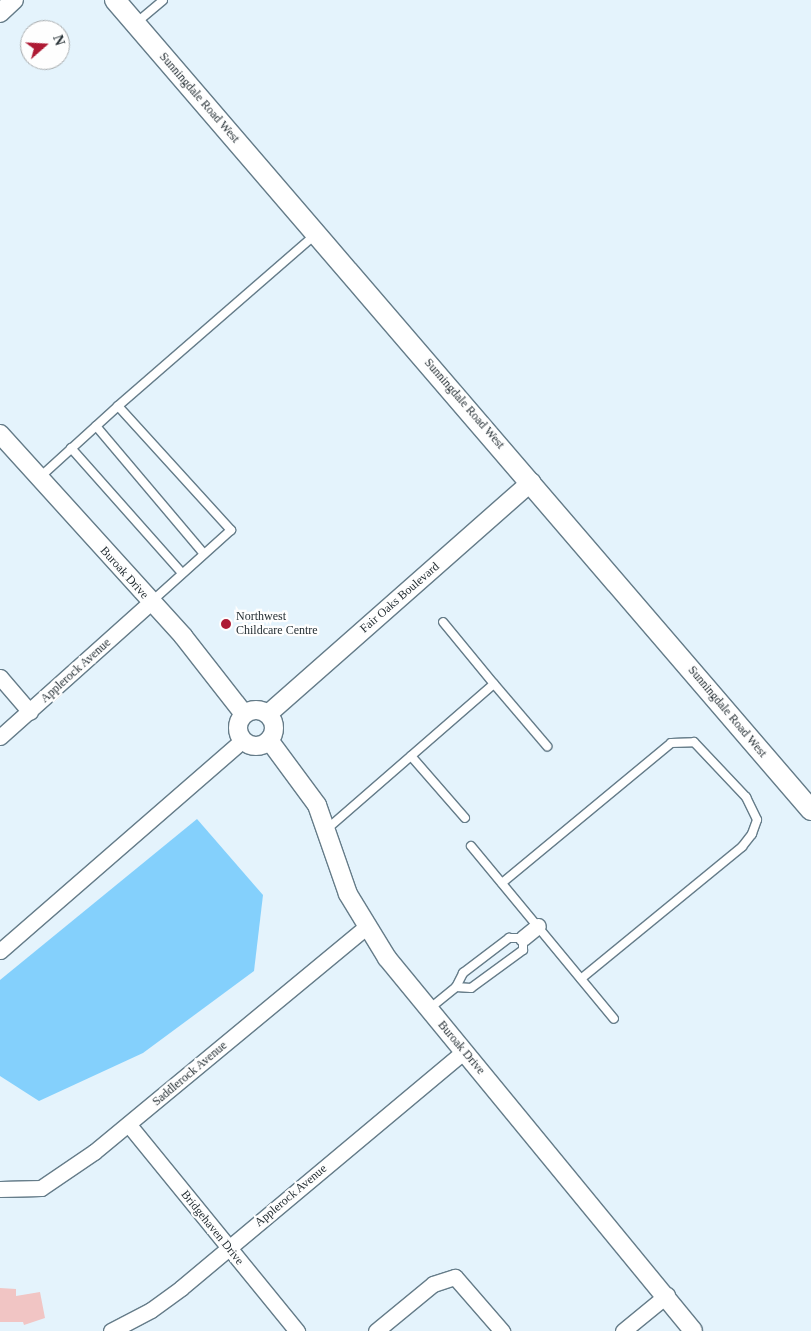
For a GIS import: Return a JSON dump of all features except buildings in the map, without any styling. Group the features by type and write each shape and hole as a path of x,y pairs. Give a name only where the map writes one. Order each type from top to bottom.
{"main road":[{"name":"Sunningdale Road West","path":"115,0 532,482 811,810"}],"street":[{"path":"0,13 14,0"},
{"name":"Buroak Drive","path":"0,434 183,636 244,714"},
{"name":"Fair Oaks Boulevard","path":"268,714 532,482"},
{"name":"Applerock Avenue","path":"0,737 151,602"},
{"path":"0,677 30,712"},
{"path":"252,710 268,714 274,730 269,740 254,746 243,740 238,731 244,714 252,710"},
{"path":"0,951 243,740"},
{"name":"Buroak Drive","path":"269,740 306,788 327,829 348,894 366,927 429,1009 667,1295 693,1331"},
{"path":"524,938 538,926"},
{"name":"Saddlerock Avenue","path":"0,1189 41,1188 129,1125 366,927"},
{"name":"Applerock Avenue","path":"111,1331 151,1310 229,1249 464,1051"},
{"name":"Bridgehaven Drive","path":"129,1125 297,1331"},
{"path":"376,1331 433,1284 455,1277 502,1331"},
{"path":"623,1331 667,1295"}],"lane":[{"path":"135,23 163,0"},
{"path":"39,478 118,406 317,233"},
{"path":"118,406 231,530 151,602"},
{"path":"96,426 204,554"},
{"path":"71,448 182,573"},
{"path":"443,622 547,746"},
{"path":"327,829 494,684"},
{"path":"502,883 671,744 694,742 746,798 757,820 752,834 742,847 581,979"},
{"path":"411,756 465,818"},
{"path":"471,846 614,1019"},
{"path":"429,1009 456,987 462,973 509,938 524,938 523,950 471,988 456,987"}],"shaded area":[{"path":"197,819 263,895 254,971 143,1053 39,1101 0,1076 0,980"}],"place":[{"name":"Northwest Childcare Centre","path":"226,624"}]}
